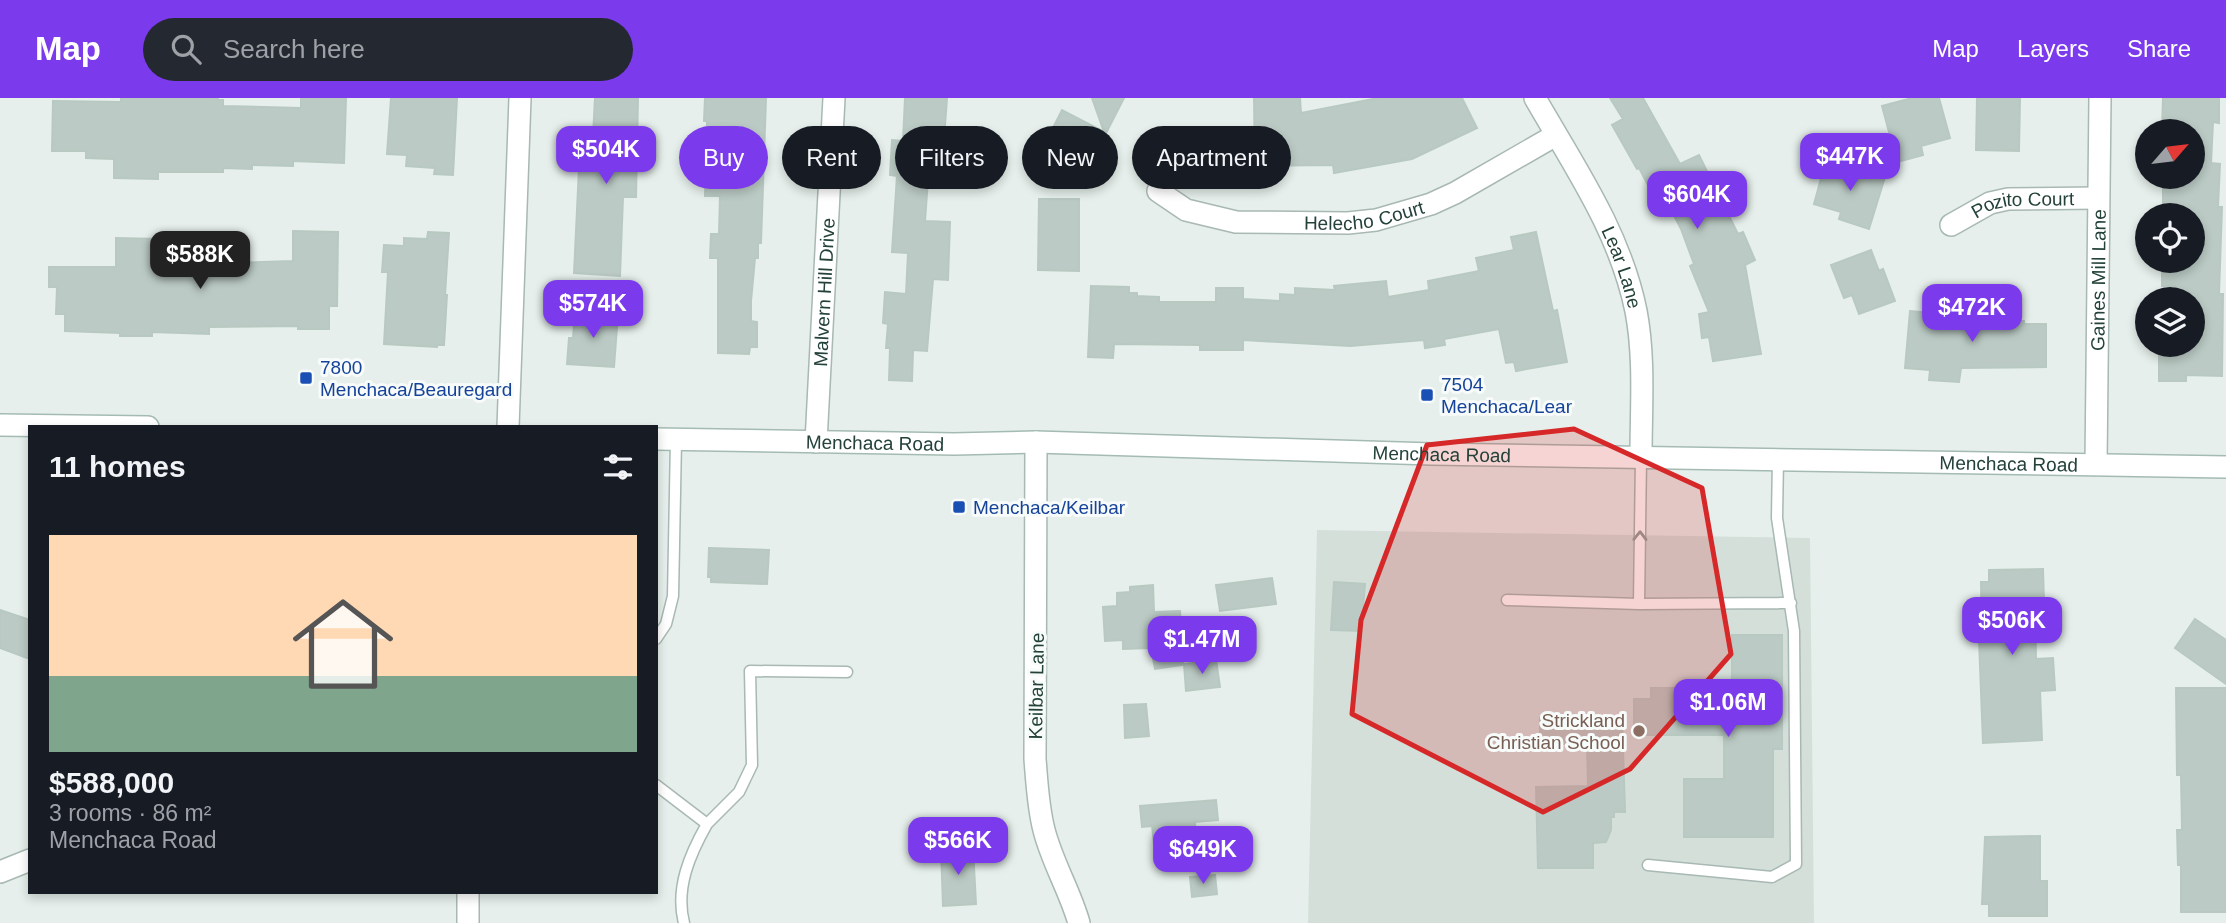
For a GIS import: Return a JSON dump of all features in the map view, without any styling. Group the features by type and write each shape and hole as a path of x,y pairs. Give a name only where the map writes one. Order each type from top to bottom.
{"street":[{"path":"508,425 520,98"},
{"name":"Malvern Hill Drive","path":"816,442 834,98"},
{"name":"Lear Lane","path":"1535,98 1608,228 1628,281 1641,349 1641,456"},
{"name":"Gaines Mill Lane","path":"2096,464 2100,98"},
{"name":"Helecho Court","path":"1158,191 1186,210 1236,222 1348,223 1376,220 1431,204 1455,193 1556,135"},
{"name":"Pozito Court","path":"1951,225 1990,203 2008,199 2098,198"},
{"path":"0,425 28,425"},
{"name":"Menchaca Road","path":"666,439 1037,442 1432,454 2226,467"},
{"name":"Keilbar Lane","path":"1037,442 1037,792 1044,832 1079,923"},
{"path":"0,872 28,861"},
{"path":"468,894 468,923"}],"lane":[{"path":"658,636 666,624 673,596 666,439"},
{"path":"1639,604 1641,456"},
{"path":"1648,865 1772,877 1796,864 1794,631 1777,518 1778,458"},
{"path":"1507,600 1639,604 1791,603"},
{"path":"684,923 680,895 694,846 707,824 739,792 752,765 750,671 847,672"},
{"path":"658,787 707,824"}],"highlighted area":[{"path":"1574,429 1702,488 1731,654 1630,769 1543,812 1352,714 1361,620 1427,445"}],"shaded area":[{"name":"Strickland Christian School","path":"1317,530 1810,538 1814,923 1308,923"}],"building":[{"path":"121,98 218,98 217,100 223,100 223,106 301,108 301,98 346,98 344,163 293,161 293,166 252,165 252,169 223,168 223,172 158,172 158,179 114,178 114,159 86,158 86,151 52,151 53,101 121,102"},
{"path":"391,98 457,98 453,175 434,174 435,168 406,166 407,155 387,154"},
{"path":"595,98 638,98 636,197 623,197 620,276 574,273 579,168 584,169 585,136 593,136"},
{"path":"705,98 766,98 765,126 707,126 707,121 704,121"},
{"path":"905,98 947,98 945,126 904,126"},
{"path":"1092,98 1124,98 1110,126 1102,126"},
{"path":"1254,98 1300,98 1301,113 1378,98 1462,98 1477,128 1412,159 1334,173 1333,165 1291,166 1291,126 1254,126"},
{"path":"1610,98 1643,98 1680,164 1699,155 1738,234 1743,232 1755,260 1745,265 1761,354 1713,361 1709,337 1702,338 1699,314 1709,312 1690,266 1694,264 1681,229 1668,204 1660,208 1612,125 1623,119"},
{"path":"1912,98 1939,98 1950,138 1921,146 1923,155 1897,162 1882,106"},
{"path":"1977,98 2020,98 2019,151 1976,150"},
{"path":"2163,98 2219,98 2219,123 2213,122 2211,163 2220,164 2218,207 2222,207 2219,294 2223,294 2222,376 2186,375 2186,381 2159,381 2159,357 2205,357 2205,287 2162,286 2162,273 2205,273 2205,203 2163,203 2163,189 2205,189 2205,119 2162,119"},
{"path":"1062,110 1093,126 1054,126"},
{"path":"892,140 895,140 895,176 890,175"},
{"path":"1826,160 1885,177 1869,229 1839,219 1841,212 1814,204"},
{"path":"705,189 763,189 761,243 758,243 758,258 755,258 751,301 751,321 757,322 757,347 750,347 749,354 718,353 718,258 710,258 711,234 719,234 720,196 705,196"},
{"path":"896,189 927,189 925,221 950,222 948,280 933,279 927,351 913,350 912,381 889,380 890,348 886,348 888,324 883,323 885,292 906,294 908,253 892,252"},
{"path":"1039,199 1079,199 1079,271 1038,270"},
{"path":"293,231 338,232 337,306 329,306 329,329 298,329 298,326 209,327 209,334 152,332 152,336 120,336 120,333 65,331 65,314 56,314 57,287 49,287 49,267 116,267 116,238 160,239 159,267 233,270 233,263 293,261"},
{"path":"428,232 449,233 444,345 437,347 384,344 388,272 382,272 384,245 404,246 404,238 427,239"},
{"path":"1536,232 1553,311 1557,310 1567,362 1516,371 1514,362 1506,363 1499,329 1444,339 1445,345 1425,348 1424,340 1350,346 1243,340 1243,350 1200,350 1200,345 1114,344 1113,358 1088,357 1091,286 1129,287 1129,293 1159,297 1159,302 1216,302 1216,288 1243,288 1243,299 1280,301 1280,294 1295,295 1295,288 1335,290 1334,286 1386,281 1388,297 1429,290 1428,281 1479,271 1476,258 1514,250 1511,237"},
{"path":"1871,250 1879,271 1883,269 1895,301 1859,314 1852,295 1844,298 1831,265"},
{"path":"1910,311 1984,318 1984,314 2011,313 2011,321 2046,324 2046,367 1961,368 1959,382 1929,380 1930,370 1905,368"},
{"path":"575,312 618,314 614,367 567,364"},
{"path":"709,548 769,550 767,584 711,582 711,577 708,577"},
{"path":"2043,569 2044,603 2035,603 2036,659 2053,658 2055,690 2040,691 2042,740 1983,743 1979,640 1982,640 1981,582 1989,582 1989,570"},
{"path":"1272,578 1276,604 1220,611 1216,585"},
{"path":"1334,582 1365,584 1361,631 1331,630"},
{"path":"1153,585 1154,612 1180,611 1183,665 1155,669 1151,648 1123,649 1123,640 1105,641 1103,607 1117,606 1117,593 1130,592 1130,587"},
{"path":"0,610 28,619 28,658 0,648"},
{"path":"2195,619 2226,640 2226,684 2175,648"},
{"path":"1732,635 1782,635 1782,749 1773,749 1773,837 1684,837 1684,779 1724,779 1724,735 1634,735 1634,699 1651,699 1651,688 1732,688"},
{"path":"1216,660 1220,687 1186,691 1184,664"},
{"path":"2176,688 2226,688 2226,912 2181,912 2181,865 2178,865 2177,830 2182,830 2181,775 2177,775"},
{"path":"1146,704 1149,736 1125,738 1124,705"},
{"path":"1622,717 1625,812 1614,812 1606,842 1593,843 1593,868 1538,868 1536,787 1588,786 1587,744 1540,744 1540,718"},
{"path":"1216,800 1218,820 1195,822 1196,840 1154,844 1152,826 1142,827 1140,806"},
{"path":"2040,836 2040,881 2047,881 2047,916 1989,916 1989,904 1982,904 1985,837"},
{"path":"973,848 976,904 943,906 941,849"},
{"path":"1215,875 1217,894 1192,897 1190,877"}],"place":[{"name":"7800 Menchaca/Beauregard","path":"306,378"},
{"name":"7504 Menchaca/Lear","path":"1427,395"},
{"name":"Menchaca/Keilbar","path":"959,507"},
{"name":"Strickland Christian School","path":"1639,731"}]}
